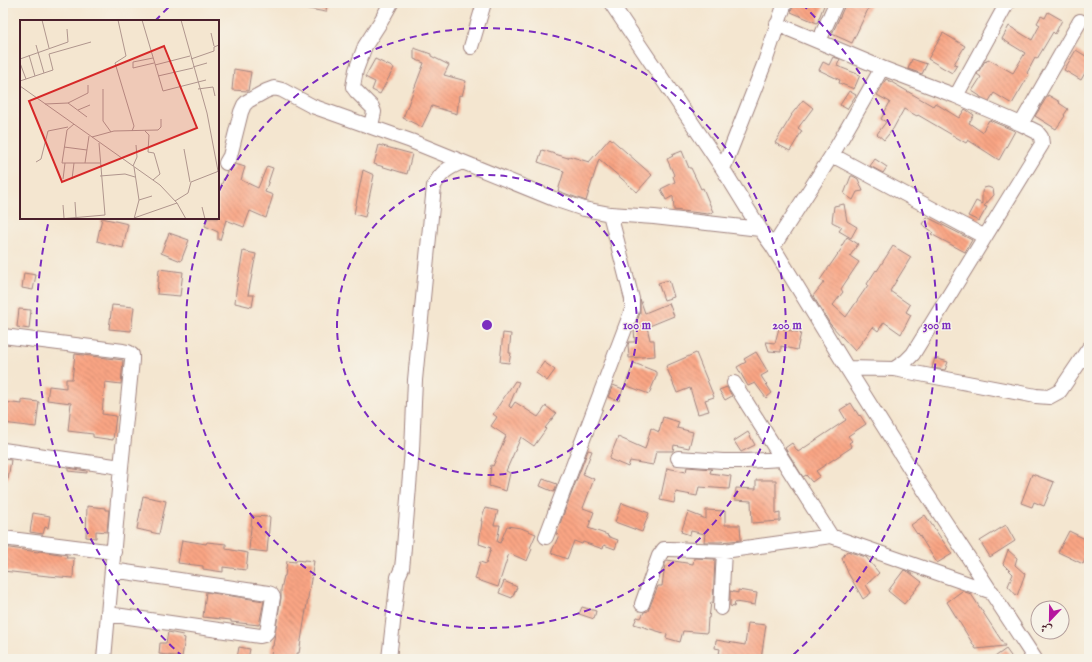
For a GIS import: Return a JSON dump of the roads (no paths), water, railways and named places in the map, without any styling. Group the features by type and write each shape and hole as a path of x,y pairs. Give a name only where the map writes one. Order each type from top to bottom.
{"street":[{"path":"371,126 374,112 368,102 356,91 353,86 356,70 365,46 391,3"},
{"path":"472,47 484,3"},
{"path":"611,3 723,169 913,473 1035,659"},
{"path":"723,169 765,62 785,3"},
{"path":"819,41 836,3"},
{"path":"956,96 1007,3"},
{"path":"1021,124 1080,21"},
{"path":"777,24 882,68 956,96 1021,124 1037,132 1041,137 1042,144 913,354 894,369"},
{"path":"773,247 832,155 882,68"},
{"path":"226,163 230,156 244,105 248,101 274,88 282,90 320,108 411,141 554,199 584,208 610,214 654,217 760,229"},
{"path":"832,155 985,237"},
{"path":"389,659 398,577 402,568 403,559 412,450 415,380 434,186 442,174 452,166 462,162"},
{"path":"546,537 632,310 632,299 610,214"},
{"path":"3,336 123,351 132,355 104,659"},
{"path":"847,368 894,369 1049,397 1060,391 1089,348"},
{"path":"734,383 831,536"},
{"path":"3,450 121,467"},
{"path":"678,458 746,462 782,459"},
{"path":"642,604 659,556 664,550 670,548 724,551 831,536 992,592"},
{"path":"3,538 114,552"},
{"path":"721,608 724,551"},
{"path":"108,614 260,636 267,632 273,597 268,593 112,570"}]}
